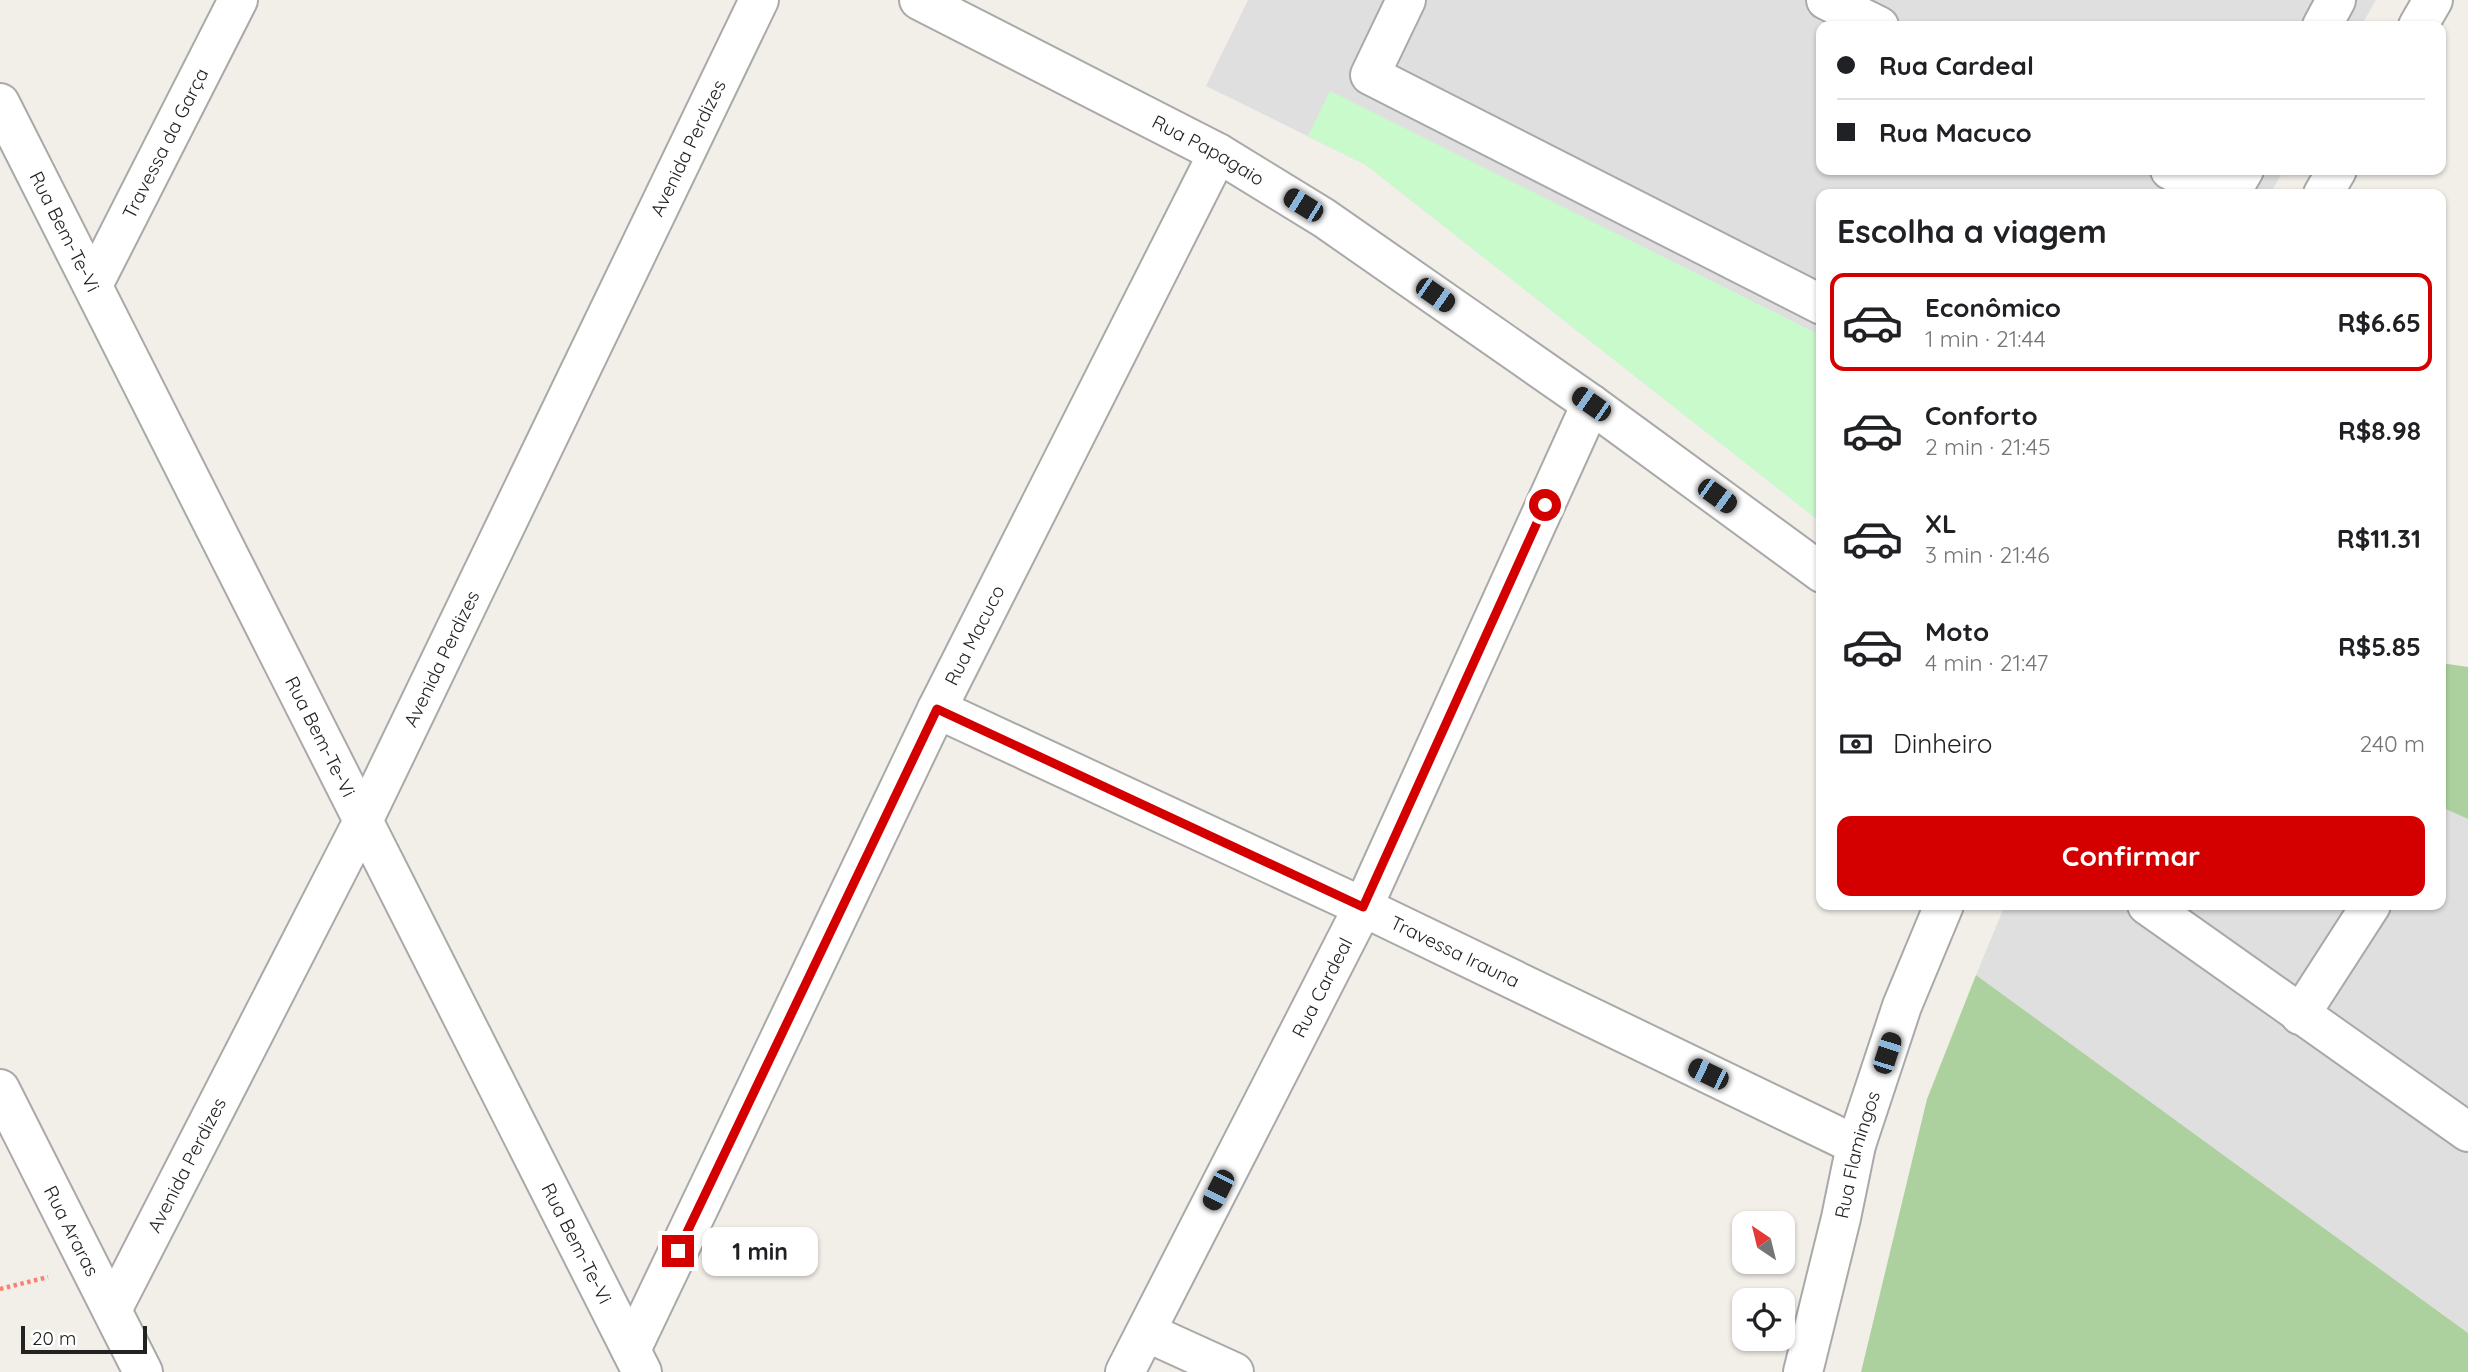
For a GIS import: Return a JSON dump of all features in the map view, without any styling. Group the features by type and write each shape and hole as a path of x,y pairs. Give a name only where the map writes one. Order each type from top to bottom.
{"street":[{"name":"Travessa da Garça","path":"93,285 238,0"},
{"name":"Avenida Perdizes","path":"112,1310 364,818 760,0"},
{"name":"Rua Papagaio","path":"919,0 1218,153 1324,218 1591,404 1816,569"},
{"path":"1406,0 1370,75 1816,303"},
{"path":"1826,0 1869,21"},
{"path":"2325,21 2336,0"},
{"path":"2421,21 2433,0"},
{"name":"Rua Bem-Te-Vi","path":"0,103 637,1361"},
{"name":"Rua Macuco","path":"637,1361 937,709 1218,153"},
{"path":"2180,175 2209,189"},
{"name":"Rua Cardeal","path":"1125,1372 1363,907 1591,404"},
{"name":"Travessa Irauna","path":"937,709 1363,907 1856,1146"},
{"name":"Rua Flamingos","path":"1803,1372 1856,1146 1902,1006 1942,910"},
{"path":"2154,910 2468,1132"},
{"path":"2300,1015 2368,910"},
{"name":"Rua Araras","path":"0,1089 143,1372"},
{"path":"1146,1332 1234,1372"}],"path":[{"path":"0,1289 90,1268"}],"shaded area":[{"path":"1248,0 2376,0 2364,21 1816,21 1816,175 2281,175 2273,189 1816,189 1816,518 1366,165 1206,86"},
{"path":"2446,809 2468,819 2468,1333 1976,975 2003,910 2446,910"}],"green space":[{"path":"1330,91 1816,333 1816,518 1366,165 1308,136"},
{"path":"2446,664 2468,667 2468,819 2446,809"},
{"path":"1976,975 2468,1333 2468,1372 1861,1372 1927,1099"}],"route":[{"path":"678,1251 937,709 1363,907 1545,505"}]}
